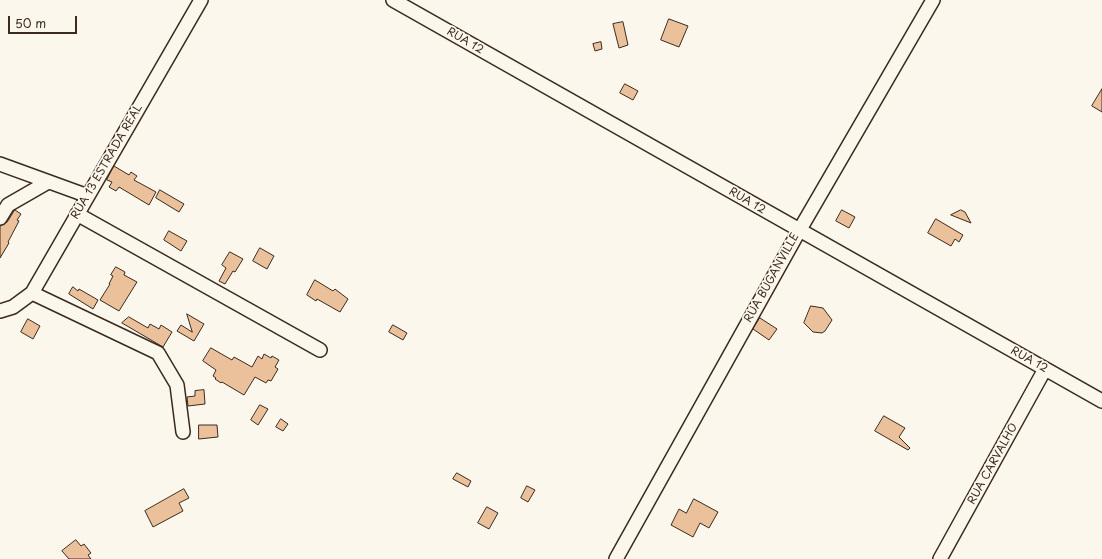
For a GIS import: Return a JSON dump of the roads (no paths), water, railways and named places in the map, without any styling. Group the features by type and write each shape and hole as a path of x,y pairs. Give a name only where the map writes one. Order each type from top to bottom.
{"street":[{"name":"RUA 13 ESTRADA REAL","path":"0,312 13,307 32,292 200,0"},
{"name":"RUA 12","path":"392,0 1102,401"},
{"name":"RUA BUGANVILLE","path":"616,559 799,230 933,0"},
{"path":"0,164 88,196"},
{"path":"0,218 8,205 48,182"},
{"path":"77,214 320,350"},
{"path":"32,292 158,353 177,385 183,432"},
{"name":"RUA CARVALHO","path":"940,559 1045,369"}]}
